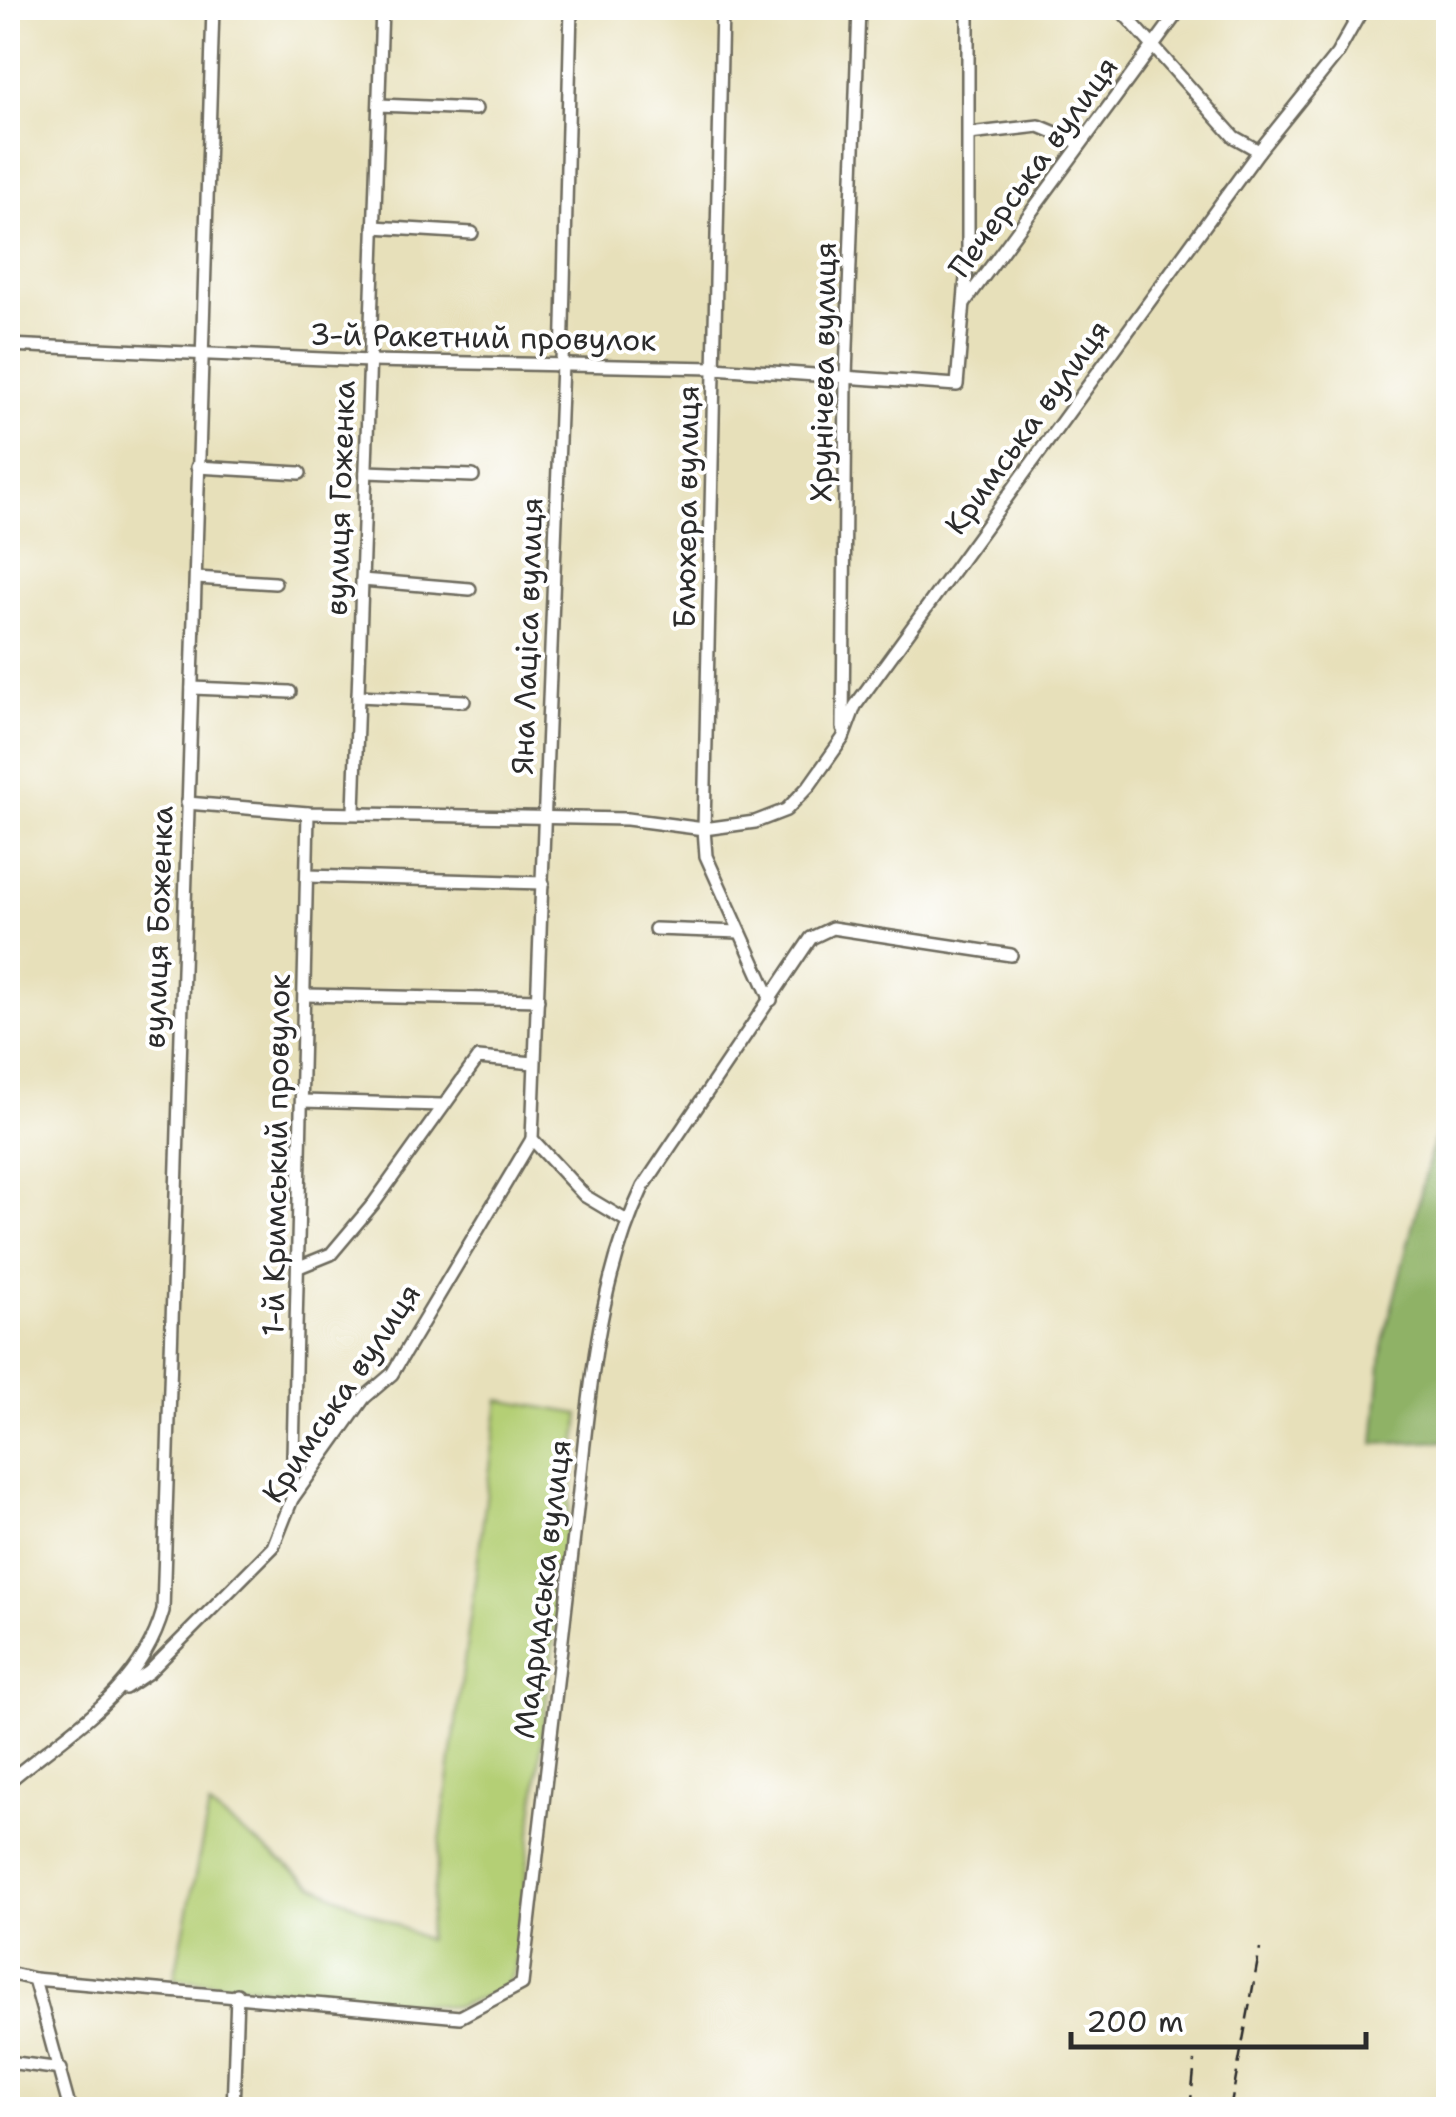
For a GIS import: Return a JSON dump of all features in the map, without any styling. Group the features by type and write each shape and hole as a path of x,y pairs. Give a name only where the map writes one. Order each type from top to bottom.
{"street":[{"name":"вулиця Боженка","path":"8,1782 120,1691 155,1640 163,1610 212,8"},
{"name":"вулиця Гоженка","path":"354,811 382,8"},
{"name":"Яна Лаціса вулиця","path":"532,1139 562,364 571,8"},
{"name":"Блюхера вулиця","path":"722,8 704,828 706,856 771,1000"},
{"name":"Хрунічева вулиця","path":"843,738 846,376 859,8"},
{"path":"962,307 968,254 968,8"},
{"path":"1119,8 1234,137 1259,151"},
{"name":"Печерська вулиця","path":"962,307 1181,8"},
{"name":"Кримська вулиця","path":"186,803 308,813 544,816 704,828 755,822 786,810 843,738 856,706 1259,151 1337,54 1363,8"},
{"path":"378,105 476,109"},
{"path":"969,134 1039,126 1080,142"},
{"path":"374,226 472,234"},
{"name":"3-й Ракетний провулок","path":"8,345 370,361 714,368 957,385 962,307"},
{"path":"197,467 300,473"},
{"path":"366,472 474,476"},
{"path":"196,578 275,583"},
{"path":"362,580 470,589"},
{"path":"192,688 290,692"},
{"path":"358,696 464,701"},
{"name":"1-й Кримський провулок","path":"292,1498 308,813"},
{"path":"308,876 543,884"},
{"path":"655,928 740,932"},
{"name":"Мадридська вулиця","path":"8,1972 34,1979 237,1994 460,2017 522,1984 581,1462 612,1262 643,1186 811,938 832,928 1012,955"},
{"path":"305,995 538,1000"},
{"path":"299,1267 331,1254 374,1202 441,1104 478,1058 534,1063"},
{"path":"303,1101 441,1104"},
{"path":"532,1139 585,1196 627,1221"},
{"name":"Кримська вулиця","path":"120,1691 149,1672 272,1547 292,1498 364,1398 392,1374 532,1139"},
{"path":"34,1979 70,2110"},
{"path":"233,2110 237,1994"},
{"path":"8,2062 61,2069"}],"green space":[{"path":"1448,1085 1448,1441 1374,1444 1383,1342"},
{"path":"499,1400 580,1414 515,1970 504,1990 455,2007 174,1979 209,1807 315,1886 427,1940"}],"railway":[{"path":"1230,2110 1260,1949"},
{"path":"1190,2110 1195,2061"}]}
